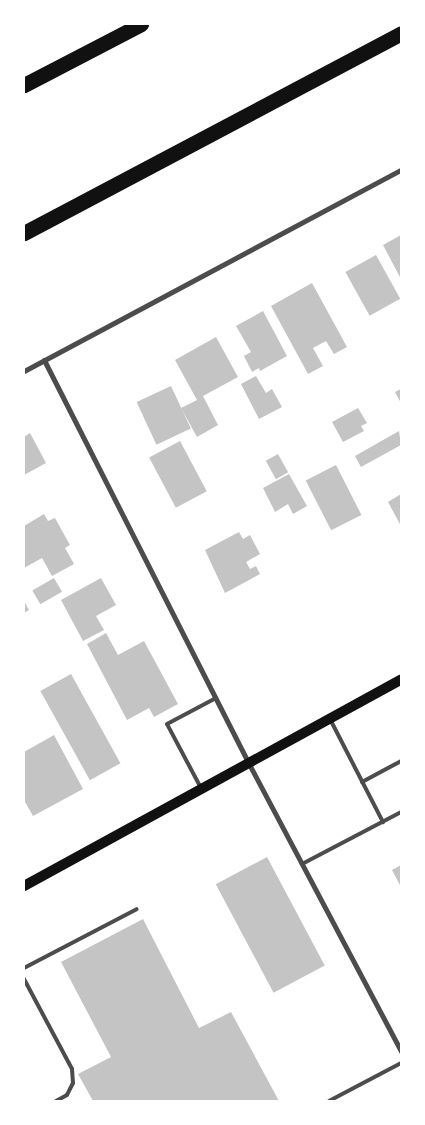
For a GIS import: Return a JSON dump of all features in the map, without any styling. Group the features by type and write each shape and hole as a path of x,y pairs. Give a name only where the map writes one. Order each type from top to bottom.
{"highway":[{"path":"24,85 141,24"},
{"path":"24,234 401,33"}],"main road":[{"path":"24,886 401,680"}],"street":[{"path":"24,371 401,170"},
{"path":"44,360 249,764 401,1051"}],"lane":[{"path":"202,790 167,724 216,698"},
{"path":"330,719 383,822"},
{"path":"362,782 401,761"},
{"path":"302,864 401,812"},
{"path":"24,968 137,909"},
{"path":"24,979 72,1070 73,1082 67,1095 56,1101"},
{"path":"329,1101 401,1064"}],"building":[{"path":"401,235 401,279 383,245"},
{"path":"376,255 400,299 370,316 345,272"},
{"path":"312,283 347,347 334,354 326,341 313,348 323,366 308,374 271,306"},
{"path":"263,311 287,356 260,371 259,368 252,372 244,356 251,352 236,326"},
{"path":"216,337 238,377 203,396 218,425 197,437 181,408 197,400 175,360"},
{"path":"256,376 266,393 272,389 282,407 259,419 241,384"},
{"path":"171,386 191,429 156,445 137,402"},
{"path":"401,389 401,403 395,392"},
{"path":"358,408 367,423 361,426 364,431 343,442 332,422"},
{"path":"399,431 401,445 361,467 355,456"},
{"path":"30,433 46,463 24,475 24,437"},
{"path":"180,441 207,491 176,508 149,457"},
{"path":"278,454 288,472 276,479 266,461"},
{"path":"336,465 361,515 331,530 306,480"},
{"path":"289,474 307,506 293,514 288,504 275,512 263,488"},
{"path":"401,494 401,526 388,502"},
{"path":"44,514 48,521 55,518 70,545 65,548 74,564 52,576 42,558 24,568 24,526"},
{"path":"239,532 243,539 250,535 260,554 246,562 250,569 256,566 260,574 225,593 205,550"},
{"path":"54,578 62,592 40,604 32,590"},
{"path":"101,578 116,605 96,616 104,630 83,641 61,600"},
{"path":"24,601 29,610 24,613"},
{"path":"106,633 118,655 144,641 178,704 154,717 149,708 127,720 87,644"},
{"path":"71,674 120,763 90,780 40,691"},
{"path":"54,735 83,789 33,816 24,800 24,752"},
{"path":"267,857 325,966 274,993 216,884"},
{"path":"401,865 401,887 392,870"},
{"path":"143,919 199,1028 231,1012 279,1101 93,1101 78,1074 111,1057 61,962"}]}
